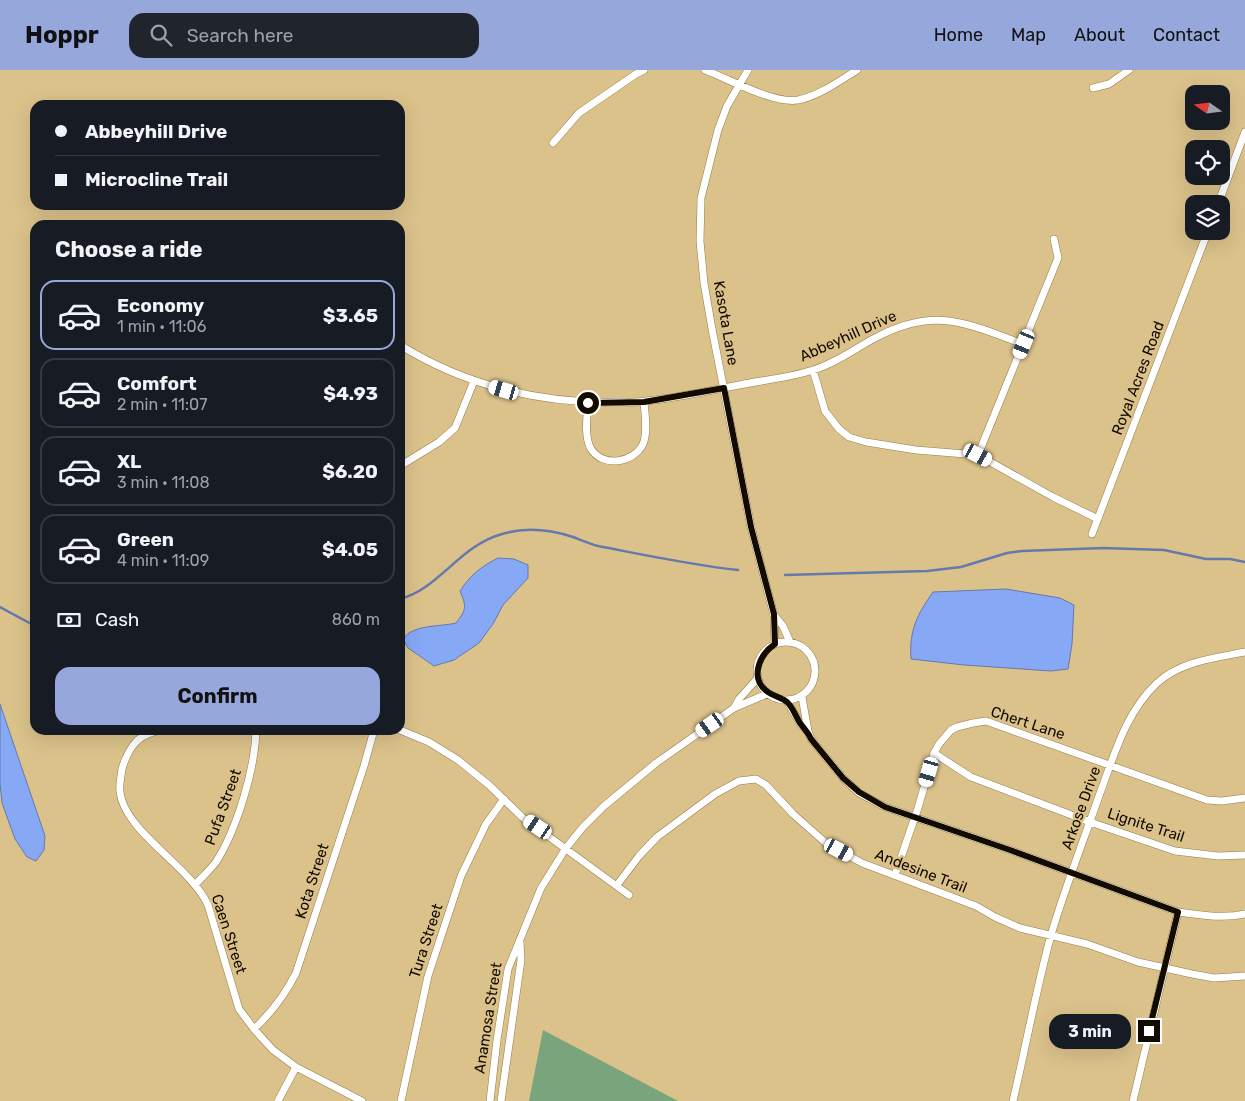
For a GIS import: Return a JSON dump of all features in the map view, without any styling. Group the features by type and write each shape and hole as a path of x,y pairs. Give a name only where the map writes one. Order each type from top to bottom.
{"street":[{"path":"553,143 579,113 644,70"},
{"path":"705,70 778,100 798,100 816,94 857,70"},
{"name":"Kasota Lane","path":"748,70 739,84 718,130 701,198 700,241 704,283 751,527 774,614 775,644"},
{"path":"1093,88 1110,84 1129,70"},
{"path":"1221,195 1245,132"},
{"path":"978,455 1058,258 1054,239"},
{"name":"Royal Acres Road","path":"1092,534 1205,240"},
{"name":"Abbeyhill Drive","path":"405,348 435,366 474,381 536,396 588,403 644,402 813,370 887,332 906,324 924,320 946,319 968,324 1024,344"},
{"path":"813,370 825,411 839,430 849,437 866,442 916,450 978,455 1098,520"},
{"path":"405,463 439,442 455,428 474,381"},
{"path":"588,403 587,436 592,449 600,456 612,461 626,460 636,454 644,443 644,402"},
{"name":"Kasota Lane","path":"774,614 783,626 790,642"},
{"path":"787,701 802,697 812,685 815,669 814,660 804,648 790,642 781,642 775,644 764,653 759,662 757,679 760,685 769,693 787,701 801,725 808,731"},
{"name":"Arkose Drive","path":"1013,1101 1051,936 1110,766 1131,716 1140,701 1158,682 1178,669 1197,662 1245,652"},
{"name":"Anamosa Street","path":"734,708 739,699 757,679"},
{"name":"Anamosa Street","path":"490,1101 496,1040 508,969 542,888 566,848 589,822 629,784 734,708 769,693"},
{"path":"802,697 811,739 836,770 859,792 885,807 915,819 1010,850 1178,912 1224,916 1245,914"},
{"name":"Chert Lane","path":"895,876 915,819 934,753 951,730 964,724 986,721 1207,800 1222,801 1245,798"},
{"path":"405,732 429,742 458,760 522,817 629,895"},
{"name":"Caen Street","path":"147,735 142,737 132,747 123,763 120,794 127,811 139,828 203,894 239,1009 273,1050 296,1067 362,1101"},
{"name":"Pufa Street","path":"195,884 215,864 227,843 252,768 255,735"},
{"name":"Kota Street","path":"254,1029 274,1009 286,993 296,972 361,776 373,735"},
{"name":"Lignite Trail","path":"934,753 971,777 1090,822 1175,851 1218,856 1245,856"},
{"name":"Andesine Trail","path":"617,885 639,856 657,837 715,794 739,780 756,779 766,785 803,824 827,844 862,863 976,906 995,918 1020,928 1087,944 1138,962 1214,978 1245,976"},
{"name":"Tura Street","path":"401,1101 428,976 458,885 474,846 486,824 504,799"},
{"path":"1133,1101 1178,912"},
{"name":"Anamosa Street","path":"502,1101 521,960 520,942"},
{"path":"278,1101 296,1067"}],"green space":[{"path":"543,1030 678,1101 529,1101"}],"water":[{"path":"498,558 514,559 528,565 528,578 503,605 493,624 479,643 454,660 434,666 408,648 405,643 407,634 420,628 456,623 462,615 464,608 464,601 460,591 468,580 487,564"},
{"path":"1006,589 1060,598 1074,605 1072,644 1068,669 1051,671 911,659 911,640 915,623 933,592"},
{"path":"0,704 45,836 44,850 36,861 27,857 15,839 2,803 0,784"}],"waterway":[{"path":"405,597 426,586 473,548 502,534 520,531 538,530 556,533 598,546 685,563 738,570"},
{"path":"785,575 927,571 961,567 1007,553 1022,551 1103,548 1164,550 1206,559 1230,559 1245,562"},
{"path":"0,607 30,623"}],"route":[{"path":"588,403 644,402 724,388 751,527 774,614 775,644 764,653 759,662 757,679 760,685 769,693 787,701 801,725 808,731 811,739 843,778 859,792 885,807 915,819 1010,850 1178,912 1149,1031"}]}
